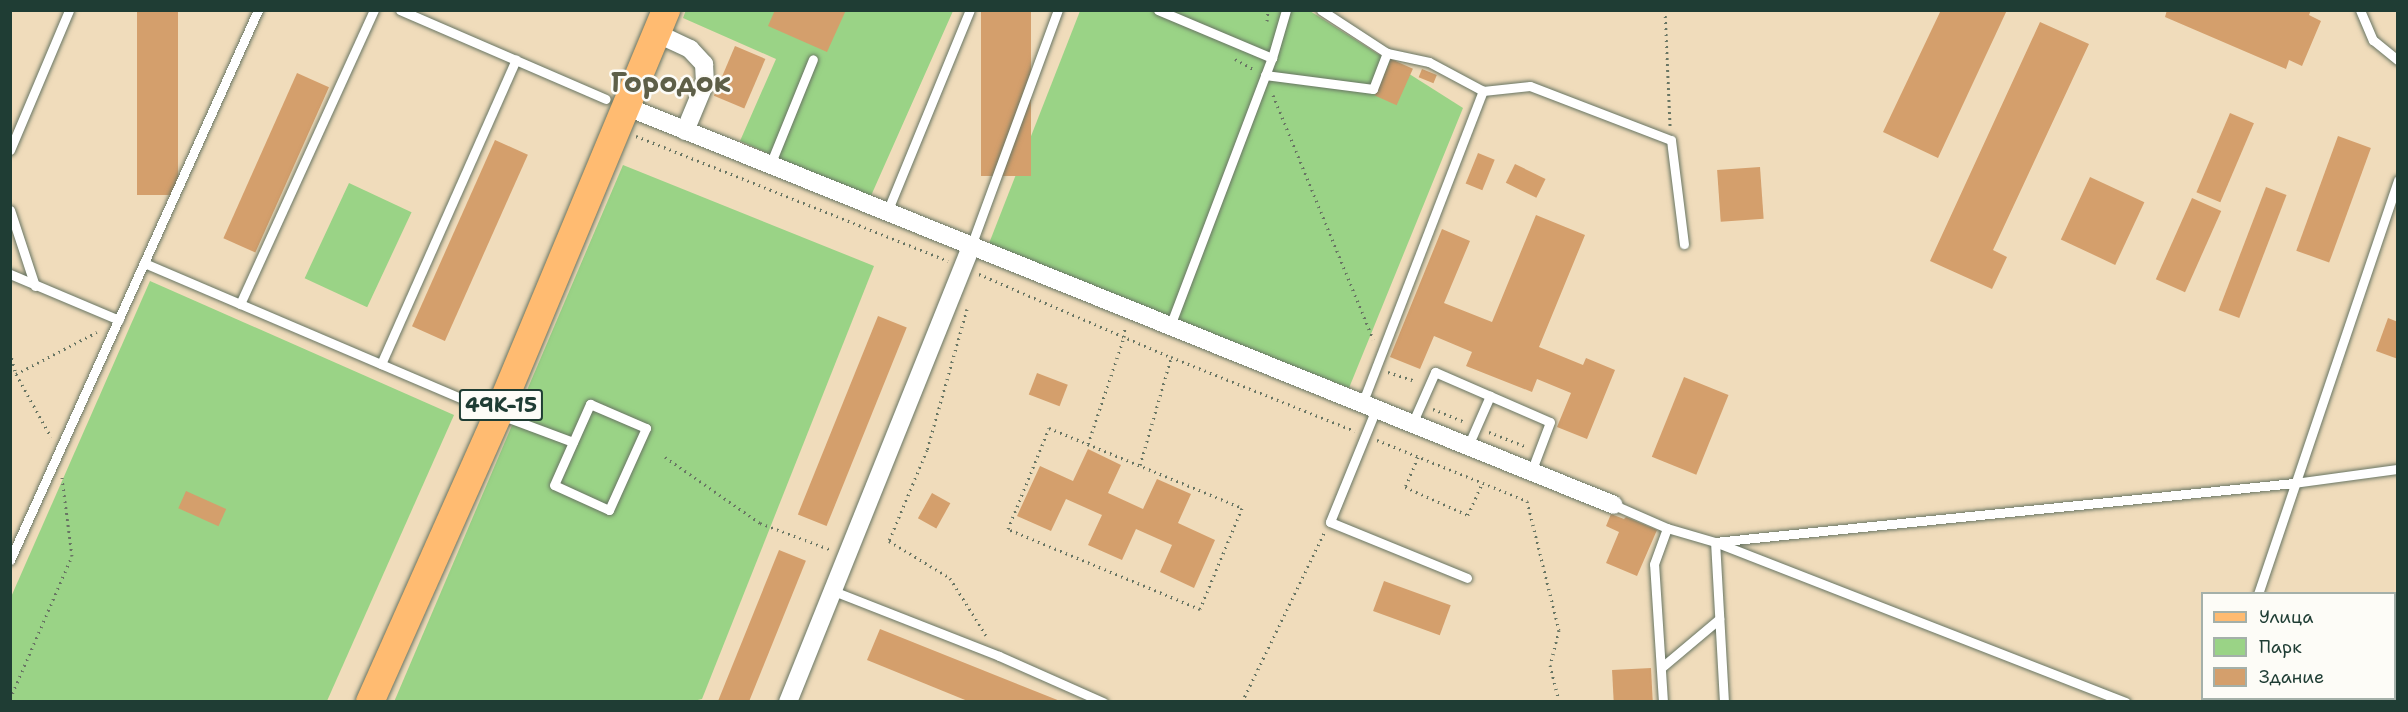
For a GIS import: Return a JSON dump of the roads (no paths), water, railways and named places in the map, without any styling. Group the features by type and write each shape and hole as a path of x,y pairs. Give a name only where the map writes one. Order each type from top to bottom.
{"main road":[{"name":"49К-15","path":"370,702 498,414 615,102 661,22"}],"street":[{"path":"661,22 704,64 705,83 685,131"},
{"path":"615,102 1614,505"},
{"path":"788,702 845,555 964,268 971,246"}],"lane":[{"path":"10,150 69,10"},
{"path":"10,560 258,10"},
{"path":"240,304 374,10"},
{"path":"400,10 615,102"},
{"path":"887,212 970,10"},
{"path":"971,246 1058,10"},
{"path":"1158,10 1272,58"},
{"path":"1170,326 1272,58 1286,10"},
{"path":"1321,10 1387,52 1429,62 1483,91 1530,86 1671,140 1684,244"},
{"path":"2360,10 2373,40 2397,60"},
{"path":"1265,75 1373,89 1387,52"},
{"path":"770,165 813,59"},
{"path":"381,364 516,60"},
{"path":"1467,578 1330,522 1365,435 1380,356 1483,91"},
{"path":"2259,592 2397,180"},
{"path":"10,210 36,286"},
{"path":"144,263 498,414 573,442"},
{"path":"10,274 119,320"},
{"path":"1412,424 1434,372 1551,422 1531,472"},
{"path":"1468,446 1490,396"},
{"path":"590,404 646,428 609,510 554,485 573,442 590,404"},
{"path":"1715,542 2294,483 2397,470"},
{"path":"1614,505 1667,528 1715,542 2126,702"},
{"path":"1663,702 1654,564 1667,528"},
{"path":"1715,542 1724,702"},
{"path":"831,590 999,656 1103,702"},
{"path":"1662,667 1719,619"}],"district":[{"name":"Городок","path":"671,82"}]}
